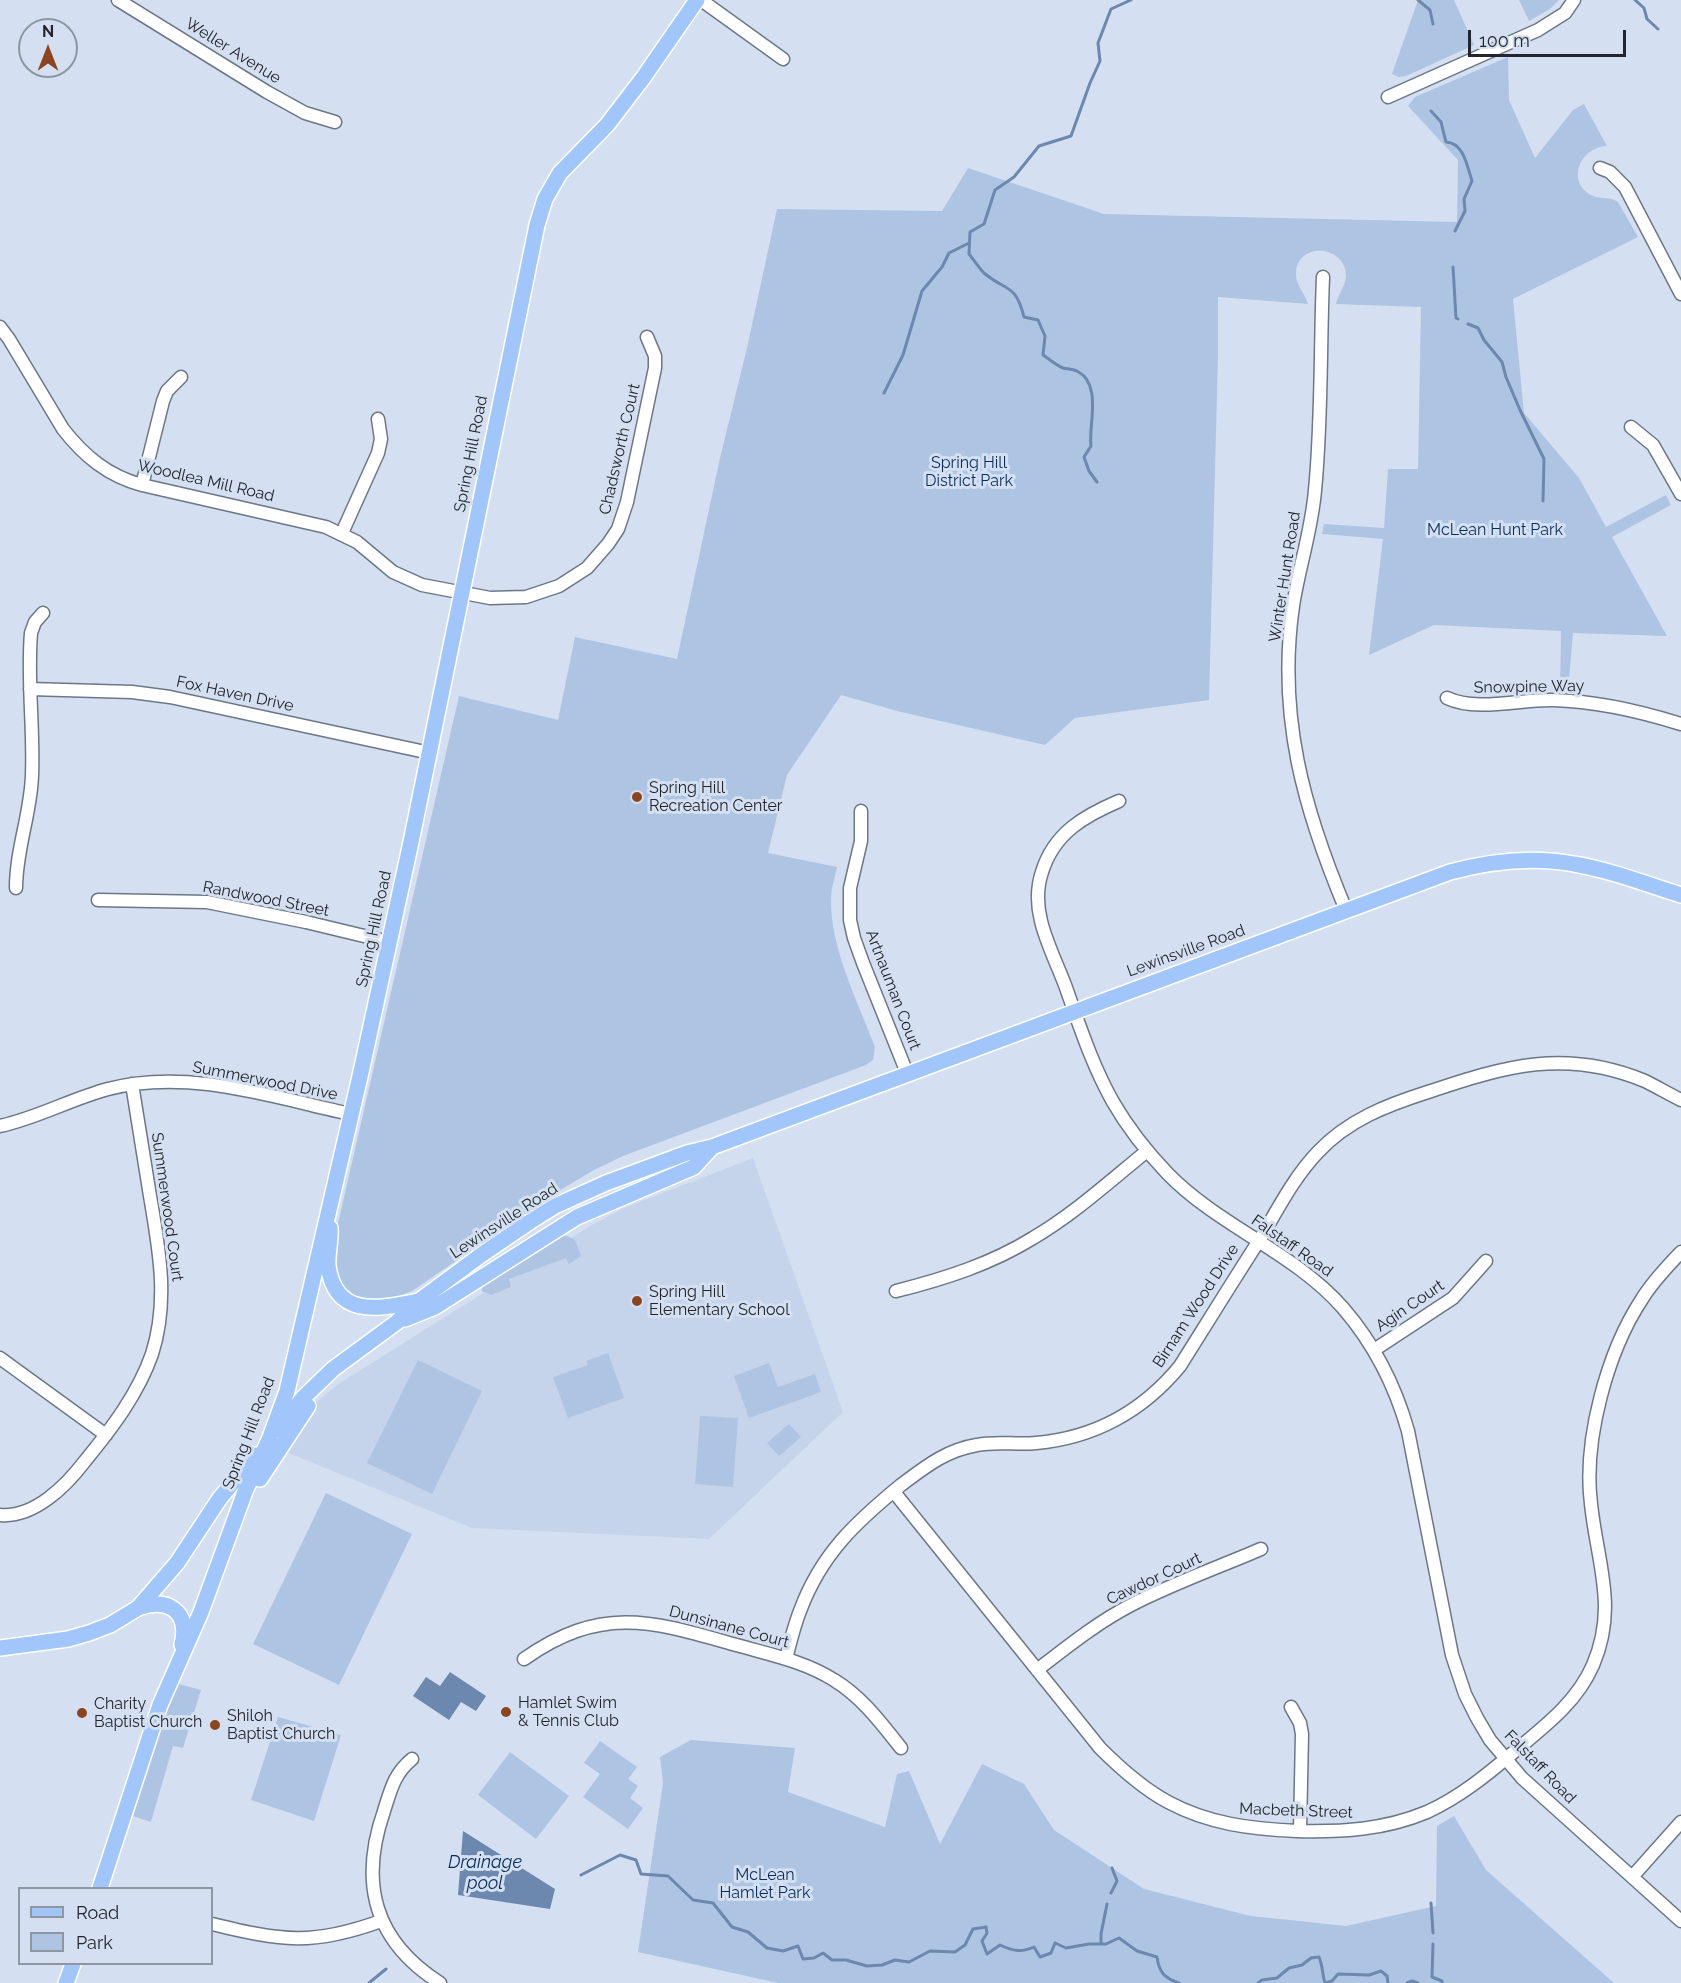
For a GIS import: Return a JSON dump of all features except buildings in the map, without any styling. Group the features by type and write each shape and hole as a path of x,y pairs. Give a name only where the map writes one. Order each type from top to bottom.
{"main road":[{"name":"Spring Hill Road","path":"100,1887 160,1705 201,1612 246,1489 269,1440 287,1391 430,753 536,231 545,199 560,173 607,125 699,0"},
{"name":"Lewinsville Road","path":"0,1648 68,1639 89,1633 138,1608 177,1563 225,1492 303,1398 333,1369 397,1323 419,1300 481,1255 555,1206 584,1192 687,1153 712,1147 1074,1010 1450,872 1485,864 1526,860 1575,864 1681,895"},
{"name":"Lewinsville Road","path":"397,1323 435,1307 577,1217 694,1167 712,1147"},
{"path":"577,1217 584,1192"},
{"path":"330,1202 331,1243 328,1263 335,1288 342,1297 362,1307 375,1309 419,1300"},
{"path":"470,1285 471,1269 481,1255"},
{"path":"229,1537 262,1475 333,1369"},
{"path":"138,1608 151,1604 162,1604 177,1612 185,1629 179,1658"},
{"path":"66,1983 73,1965"}],"street":[{"name":"Weller Avenue","path":"118,0 267,92 305,113 334,122"},
{"path":"699,0 783,59"},
{"path":"1388,97 1538,30 1565,13 1574,0"},
{"path":"1600,168 1610,172 1625,188 1681,294"},
{"name":"Winter Hunt Road","path":"1323,277 1318,460 1309,530 1293,605 1289,639 1289,704 1297,765 1306,802 1317,838 1346,910"},
{"name":"Woodlea Mill Road","path":"0,327 63,429 88,457 103,468 117,476 142,484 326,527 357,542 393,572 408,580 461,593"},
{"name":"Chadsworth Court","path":"461,593 507,599 543,593 559,586 587,568 608,544 623,518 655,368 655,356 647,338"},
{"path":"142,484 163,401 167,392 181,377"},
{"path":"342,533 378,453 381,439 378,419"},
{"path":"1631,427 1653,445 1681,494"},
{"path":"16,888 16,870 27,822 33,773 31,633 35,622 43,613"},
{"name":"Fox Haven Drive","path":"30,689 132,692 170,697 430,753"},
{"name":"Snowpine Way","path":"1447,698 1468,705 1521,700 1585,702 1638,711 1681,724"},
{"name":"Falstaff Road","path":"1119,801 1090,813 1065,832 1054,845 1042,873 1038,890 1041,922 1099,1075 1113,1101 1147,1151 1189,1193 1219,1217 1304,1272 1323,1288 1348,1314 1374,1350 1390,1379 1408,1431 1456,1670 1477,1718 1505,1759 1543,1798 1681,1921"},
{"name":"Artnauman Court","path":"861,811 861,842 850,888 850,920 862,963 907,1073"},
{"name":"Randwood Street","path":"98,900 207,902 389,942"},
{"name":"Birnam Wood Drive","path":"786,1659 799,1613 820,1568 849,1530 928,1464 961,1448 978,1444 1037,1443 1068,1438 1099,1428 1138,1407 1156,1392 1180,1366 1291,1187 1318,1151 1354,1122 1397,1102 1503,1069 1550,1064 1598,1067 1646,1082 1681,1100"},
{"name":"Summerwood Drive","path":"0,1126 91,1094 132,1084 171,1081 203,1083 350,1114"},
{"name":"Summerwood Court","path":"0,1515 20,1513 45,1501 70,1479 122,1414 152,1354 158,1329 162,1293 160,1255 132,1084"},
{"path":"896,1291 962,1272 1020,1246 1075,1210 1147,1151"},
{"name":"Macbeth Street","path":"894,1492 1100,1748 1129,1776 1148,1790 1168,1802 1210,1820 1260,1829 1357,1830 1404,1820 1427,1812 1462,1793 1559,1715 1584,1683 1600,1647 1606,1605 1605,1584 1590,1501 1590,1453 1595,1422 1610,1367 1627,1324 1654,1282 1681,1252"},
{"name":"Agin Court","path":"1374,1350 1453,1298 1486,1261"},
{"path":"0,1358 106,1435"},
{"name":"Cawdor Court","path":"1037,1670 1074,1641 1132,1604 1262,1550"},
{"name":"Dunsinane Court","path":"524,1659 553,1641 594,1626 628,1622 669,1626 786,1659 835,1680 867,1706 901,1748"},
{"path":"1291,1707 1300,1723 1302,1734 1300,1831"},
{"path":"412,1759 400,1769 394,1780 376,1833 373,1848 374,1884 381,1921 408,1960 440,1983"},
{"path":"1632,1877 1681,1822"},
{"path":"213,1924 294,1940 339,1935 381,1921"}],"shaded area":[{"name":"Spring Hill Elementary School","path":"753,1158 843,1412 709,1539 472,1528 274,1447 309,1408 340,1383 590,1226 624,1208"}],"green space":[{"path":"1418,0 1454,0 1474,45 1406,76 1399,77 1392,74"},
{"path":"1519,0 1559,0 1550,9 1529,21"},
{"name":"Spring Hill District Park","path":"1508,57 1509,100 1535,158 1573,110 1584,104 1607,146 1590,152 1583,158 1578,174 1579,182 1583,189 1591,195 1618,202 1638,237 1513,299 1524,413 1579,478 1606,527 1666,495 1671,505 1612,537 1667,636 1573,633 1568,691 1560,690 1561,631 1434,625 1369,655 1383,539 1322,534 1324,524 1384,528 1388,469 1418,469 1421,307 1336,304 1346,277 1344,266 1339,258 1321,251 1304,256 1298,263 1296,278 1308,304 1218,297 1209,700 1075,718 1045,745 897,711 841,695 787,775 768,853 837,867 831,899 835,936 846,975 875,1047 873,1060 866,1065 623,1156 557,1192 412,1291 382,1303 354,1300 334,1275 331,1254 459,696 558,720 575,637 677,659 777,209 942,211 968,168 1104,214 1457,222 1458,160 1408,106 1415,97"},
{"path":"554,1236 567,1236 575,1240 581,1256 569,1264 566,1258 509,1279 511,1287 491,1295 482,1291 482,1285"},
{"path":"608,1353 624,1398 568,1418 553,1377 588,1365 586,1361"},
{"path":"418,1360 482,1391 432,1494 367,1463"},
{"path":"769,1363 778,1387 815,1374 821,1392 749,1418 734,1376"},
{"path":"700,1416 738,1418 733,1487 695,1484"},
{"path":"789,1424 801,1437 779,1456 767,1443"},
{"path":"326,1493 412,1534 339,1685 253,1644"},
{"path":"175,1683 201,1690 183,1748 173,1746 151,1822 133,1816"},
{"path":"278,1717 341,1735 314,1821 251,1800"},
{"name":"McLean Hamlet Park","path":"691,1740 795,1748 788,1792 885,1827 897,1774 909,1771 940,1844 982,1764 1024,1784 1054,1830 1144,1889 1251,1916 1346,1926 1436,1906 1437,1826 1454,1816 1486,1870 1614,1983 778,1983 638,1952 663,1783 660,1757"},
{"path":"600,1741 637,1767 628,1779 638,1786 630,1798 643,1808 628,1829 583,1797 600,1774 584,1763"},
{"path":"510,1752 569,1796 536,1839 478,1795"}],"water":[{"path":"450,1672 486,1696 476,1711 461,1702 449,1720 413,1696 426,1677 440,1686"},
{"name":"Drainage pool","path":"463,1831 555,1889 550,1909 458,1895"}],"waterway":[{"path":"1097,482 1089,471 1084,457 1091,446 1093,406 1090,385 1077,371 1063,368 1043,355 1045,336 1038,320 1024,317 1021,306 1013,293 984,273 978,266 969,254 970,232 984,224 995,190 1014,177 1039,146 1071,136 1100,61 1098,43 1111,9 1131,0"},
{"path":"1418,0 1430,10 1433,24"},
{"path":"1635,0 1644,8 1647,19 1658,29"},
{"path":"1431,111 1441,122 1446,142 1452,143 1461,151 1472,181 1464,199 1465,211 1455,231"},
{"path":"884,393 903,355 922,291 942,267 949,253 969,243"},
{"path":"1453,267 1456,318 1458,319"},
{"path":"1468,324 1478,328 1484,340 1502,362 1520,410 1544,459 1543,501"},
{"path":"581,1875 620,1855 636,1860 641,1874 668,1876 693,1900 713,1903 732,1927 748,1932 767,1948 783,1951 798,1946 803,1959 814,1958 823,1953 832,1960 846,1960 867,1966 882,1965 895,1960 909,1962 930,1951 955,1952 965,1945 973,1929 986,1927 987,1933 982,1941 987,1954 1000,1945 1017,1951 1034,1947 1040,1957 1051,1953 1055,1943 1066,1948 1106,1944 1119,1938 1137,1951 1157,1957 1163,1974 1179,1983"},
{"path":"1111,1893 1117,1881 1112,1868"},
{"path":"1431,1903 1433,1933"},
{"path":"1101,1944 1107,1904"},
{"path":"1433,1944 1432,1977 1442,1983"},
{"path":"1258,1983 1262,1980 1277,1978 1289,1968 1302,1965 1311,1958 1319,1957 1325,1983 1332,1981 1338,1974 1369,1975 1381,1971 1387,1976 1388,1983"},
{"path":"369,1983 386,1969"},
{"path":"1407,1983 1412,1981 1418,1983"}],"place":[{"name":"Spring Hill Recreation Center","path":"637,797"},
{"name":"Spring Hill Elementary School","path":"637,1301"},
{"name":"Hamlet Swim & Tennis Club","path":"506,1712"},
{"name":"Charity Baptist Church","path":"82,1713"},
{"name":"Shiloh Baptist Church","path":"215,1725"}],"park label":[{"name":"McLean Hunt Park","path":"1495,530"}]}
